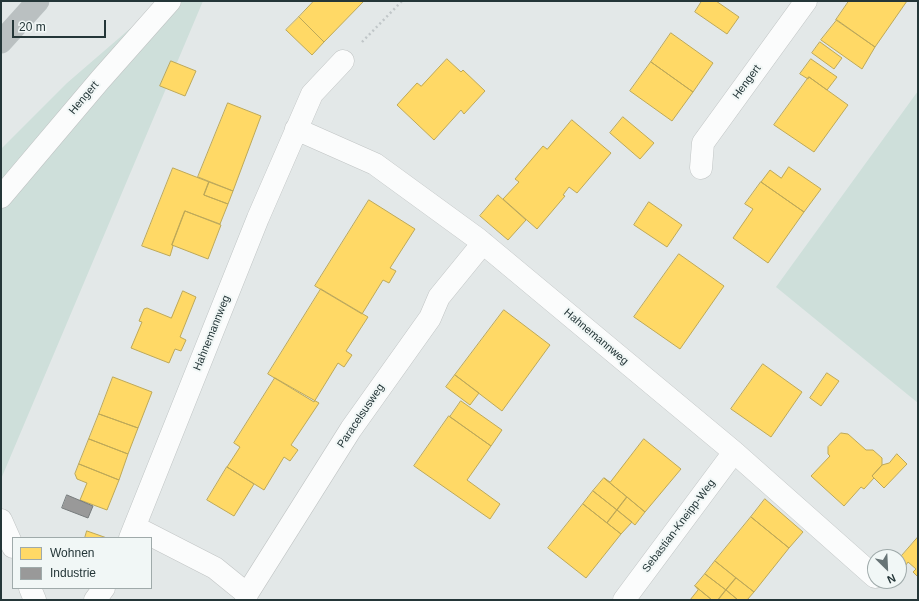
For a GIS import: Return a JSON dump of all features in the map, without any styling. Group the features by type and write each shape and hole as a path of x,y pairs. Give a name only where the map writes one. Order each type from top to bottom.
{"highway":[{"path":"1,42 38,1"}],"street":[{"name":"Hengert","path":"1,197 100,80 170,1"},
{"name":"Hengert","path":"701,168 703,143 806,1"},
{"name":"Hahnemannweg","path":"133,532 258,218 296,129 312,94 344,61"},
{"name":"Hahnemannweg","path":"296,129 375,164 483,243 734,452 867,570"},
{"name":"Paracelsusweg","path":"152,540 216,568 246,597 351,429 430,318 439,297 483,243"},
{"name":"Sebastian-Kneipp-Weg","path":"624,600 734,452"},
{"path":"1,520 12,545"},
{"name":"Paracelsusweg","path":"133,532 145,537"},
{"path":"30,589 35,600"},
{"path":"95,600 103,589"}],"path":[{"path":"344,61 402,1"}],"shaded area":[{"path":"162,1 203,1 1,479 1,149 67,83"},
{"path":"918,91 918,403 776,287"}],"building: Wohnen":[{"path":"314,1 363,2 324,42 299,17"},
{"path":"702,1 716,1 739,17 727,34 695,12"},
{"path":"849,1 907,1 875,47 836,20"},
{"path":"299,17 324,42 312,55 286,30"},
{"path":"837,20 875,47 862,69 821,40"},
{"path":"671,33 713,63 693,92 651,62"},
{"path":"820,42 842,58 834,69 812,53"},
{"path":"447,59 461,72 463,70 485,91 464,114 461,110 434,140 397,105 417,83 421,86"},
{"path":"811,59 837,77 827,90 809,77 808,79 800,74"},
{"path":"171,61 196,71 185,96 160,86"},
{"path":"651,62 693,92 672,121 630,91"},
{"path":"809,77 848,105 814,152 774,125"},
{"path":"228,103 261,116 233,191 198,177"},
{"path":"623,117 654,143 640,159 610,133"},
{"path":"572,120 611,153 577,193 569,187 563,195 565,196 537,229 503,199 519,182 515,179 543,146 547,149"},
{"path":"789,167 821,189 804,212 761,182 770,170 781,178"},
{"path":"173,168 209,182 204,195 228,204 220,224 185,211 172,245 170,256 142,246"},
{"path":"209,182 233,191 228,204 204,195"},
{"path":"761,182 804,212 768,263 733,238 753,209 745,204"},
{"path":"498,195 526,220 508,240 480,216"},
{"path":"369,200 415,229 390,268 396,271 389,283 383,280 362,314 315,286"},
{"path":"649,202 682,225 667,247 634,225"},
{"path":"185,211 221,225 208,259 172,245"},
{"path":"679,254 724,286 680,349 634,317"},
{"path":"321,289 368,317 346,351 352,355 344,367 338,363 314,402 268,374"},
{"path":"183,291 196,297 180,337 186,340 181,351 175,349 169,363 131,348 142,322 139,321 144,309 147,308 171,318"},
{"path":"504,310 550,345 502,411 455,375"},
{"path":"763,364 802,392 771,437 731,409"},
{"path":"827,373 839,381 821,406 810,398"},
{"path":"455,375 479,393 470,405 446,387"},
{"path":"113,377 152,392 138,428 99,414"},
{"path":"275,378 319,403 291,445 298,450 290,461 284,457 264,490 227,467 240,447 234,443"},
{"path":"461,401 502,430 491,446 450,417"},
{"path":"99,414 138,428 128,454 89,439"},
{"path":"449,416 491,446 467,480 500,504 490,519 414,466"},
{"path":"841,433 848,434 866,450 873,450 882,458 882,465 872,476 874,478 864,489 861,487 844,506 811,476 830,456 828,454 828,447"},
{"path":"89,439 128,454 119,480 79,464"},
{"path":"644,439 681,469 645,512 604,478 610,482"},
{"path":"897,454 907,464 884,488 872,476 882,465 889,463"},
{"path":"79,464 119,480 107,510 80,500 87,483 77,479 75,474"},
{"path":"227,467 254,484 234,516 207,500"},
{"path":"604,478 627,497 617,510 593,491"},
{"path":"593,491 617,510 607,523 583,504"},
{"path":"627,497 645,512 635,525 617,510"},
{"path":"765,499 803,532 789,548 751,517"},
{"path":"583,504 621,534 586,578 548,548"},
{"path":"617,510 632,522 621,534 607,523"},
{"path":"751,517 789,548 754,592 715,561"},
{"path":"87,531 104,537 85,537"},
{"path":"918,537 918,577 913,572 916,569 908,562 907,564 907,550"},
{"path":"715,561 736,578 726,590 705,574"},
{"path":"705,574 726,590 718,600 712,600 695,586"},
{"path":"736,578 754,592 747,600 738,600 726,590"},
{"path":"695,586 712,600 690,600 698,590"},
{"path":"726,590 738,600 718,600"}],"building: Industrie":[{"path":"67,495 93,506 88,518 62,508"}]}
